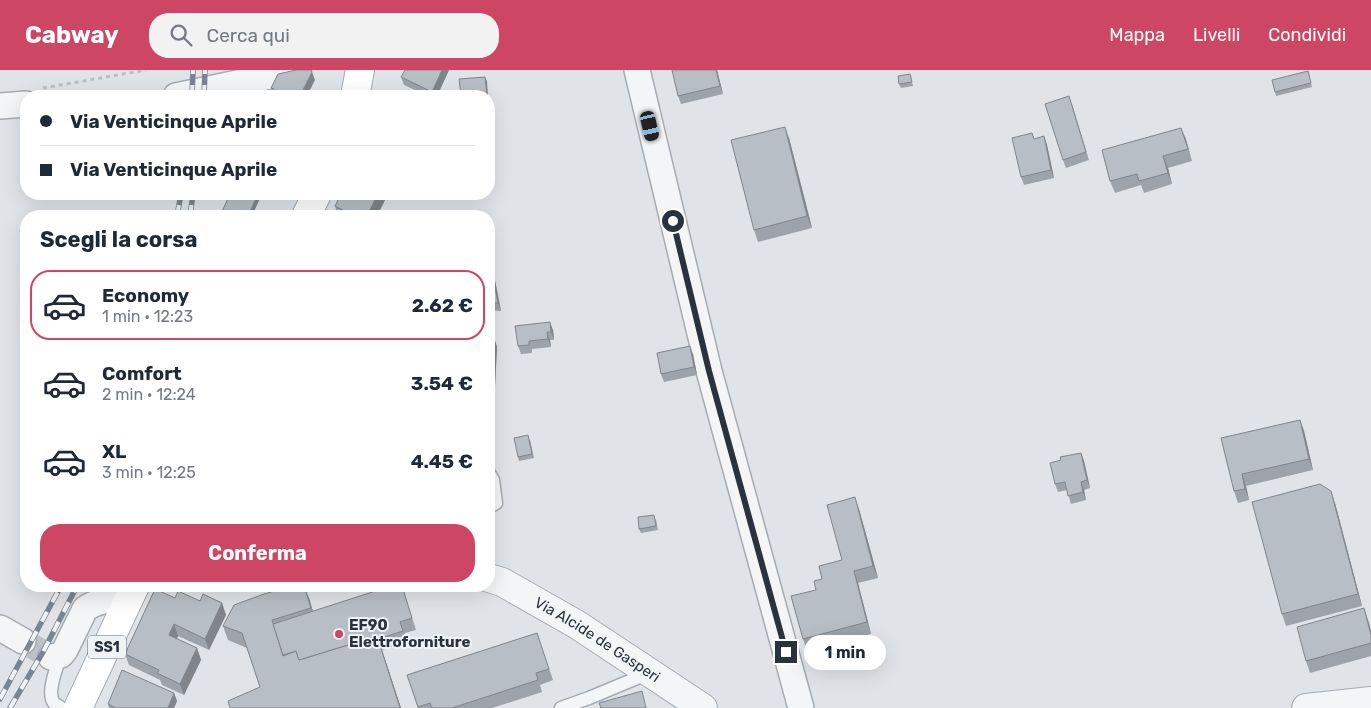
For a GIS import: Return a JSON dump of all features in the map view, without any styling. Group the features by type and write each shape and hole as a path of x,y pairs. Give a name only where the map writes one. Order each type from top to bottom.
{"main road":[{"path":"356,90 360,70"},
{"name":"SS1","path":"78,708 132,593"}],"street":[{"path":"204,90 298,70"},
{"path":"637,70 709,371 801,708"},
{"path":"0,106 20,101"},
{"name":"Via Alcide de Gasperi","path":"495,580 576,624 702,708"},
{"path":"56,656 65,650 85,609 95,603 132,593"},
{"path":"0,628 24,641"},
{"path":"1314,707 1371,701"}],"lane":[{"path":"56,656 51,696 54,703 61,708"},
{"path":"561,708 649,672"}],"path":[{"path":"62,90 146,70"}],"building":[{"path":"296,70 311,70 312,72 303,90 273,90 271,88 278,74"},
{"path":"405,70 442,70 433,90 428,90 401,77"},
{"path":"672,70 716,70 720,86 678,96"},
{"path":"1308,71 1311,83 1275,92 1272,80"},
{"path":"910,74 912,82 899,84 898,76"},
{"path":"485,77 486,90 460,90 459,79"},
{"path":"1069,96 1086,152 1063,160 1045,104"},
{"path":"785,127 807,216 754,230 731,140"},
{"path":"1181,128 1188,149 1163,156 1168,173 1139,181 1137,174 1110,181 1102,150"},
{"path":"1032,133 1034,139 1044,136 1051,170 1021,177 1012,138"},
{"path":"227,200 255,200 251,210 223,210"},
{"path":"338,200 375,200 370,210 343,210 335,206"},
{"path":"495,287 498,303 495,303"},
{"path":"550,322 551,332 547,332 548,339 529,341 529,345 518,346 515,326"},
{"path":"690,346 694,367 661,374 657,353"},
{"path":"1300,420 1309,459 1242,474 1245,489 1234,491 1221,438"},
{"path":"528,435 532,454 518,457 514,438"},
{"path":"1081,453 1087,480 1081,482 1083,492 1068,496 1065,482 1055,484 1050,463 1061,460 1060,457"},
{"path":"1320,484 1331,491 1358,594 1282,614 1252,502"},
{"path":"855,497 873,566 854,571 867,622 803,639 791,596 816,590 814,581 822,579 819,566 842,560 827,505"},
{"path":"654,515 656,526 639,529 638,517"},
{"path":"154,592 162,592 175,598 178,592 180,592 200,601 203,594 222,603 205,639 174,624 169,635 197,648 180,684 157,673 159,670 125,654"},
{"path":"271,592 306,592 311,608 272,620 283,656 296,651 299,660 377,636 400,708 230,708 228,701 260,687 242,633 223,626 234,605"},
{"path":"372,592 404,592 412,618 400,622 403,631 378,639 377,636 299,660 296,651 283,655 273,624"},
{"path":"1364,608 1371,635 1371,643 1306,661 1297,627"},
{"path":"537,633 549,669 536,673 538,680 452,708 432,708 430,703 418,707 407,675"},
{"path":"122,670 174,693 168,708 116,708 108,704"},
{"path":"642,691 646,708 601,708 599,703"}],"tunnel":[{"path":"23,641 51,657"}],"railway":[{"path":"192,90 193,70"},
{"path":"204,90 205,70"},
{"path":"178,210 180,200"},
{"path":"191,210 192,200"},
{"path":"0,699 58,592"},
{"path":"10,708 43,652 74,592"}],"place":[{"name":"EF90 Elettroforniture","path":"339,634"}],"route":[{"path":"673,221 709,371 786,652"}]}
